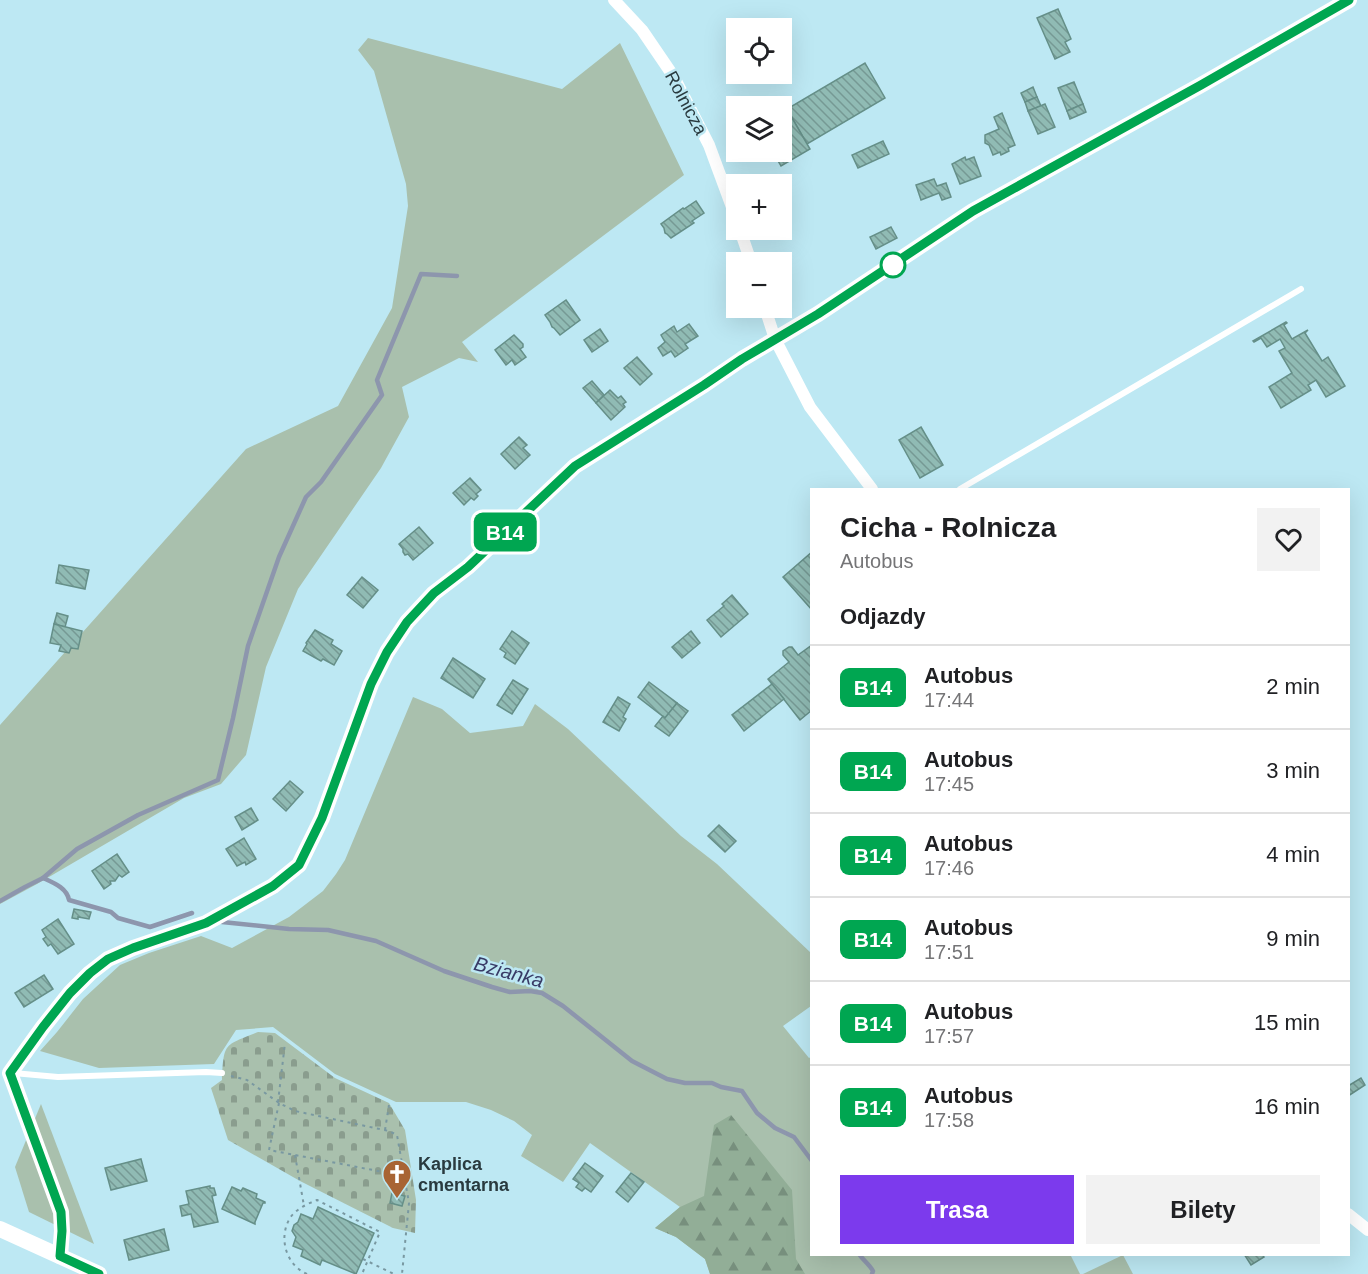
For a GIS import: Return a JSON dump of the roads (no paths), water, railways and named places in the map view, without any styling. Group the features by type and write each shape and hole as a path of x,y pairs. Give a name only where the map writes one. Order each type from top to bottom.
{"street":[{"name":"Rolnicza","path":"614,0 642,30 674,77 709,145 726,191"},
{"path":"60,1256 61,1212 5,1071 70,993 108,959 206,923 273,886 299,865 322,818 371,684 387,652 407,622 434,593 468,567 575,466 818,314 973,211 1349,0"},
{"path":"768,318 775,339 810,407 871,488"},
{"path":"1350,1216 1368,1230"},
{"path":"0,1229 99,1274"}],"lane":[{"path":"962,488 1301,289"},
{"path":"5,1071 58,1077 222,1073"}],"waterway":[{"path":"43,878 77,849 138,815 218,780 248,646 279,557 306,497 321,482 382,395 377,380 421,274 457,276"},
{"name":"Bzianka","path":"0,901 43,878 63,889 69,900 111,912 118,918 150,927 192,913"},
{"name":"Bzianka","path":"222,922 289,929 328,930 376,941 444,971 492,987 510,992 542,993 563,1006 632,1061 667,1079 685,1083 712,1083 742,1091 757,1113 775,1128 794,1137 810,1158"},
{"name":"Bzianka","path":"861,1256 873,1271 872,1274"}],"place":[{"name":"Kaplica cmentarna","path":"397,1200"}]}
